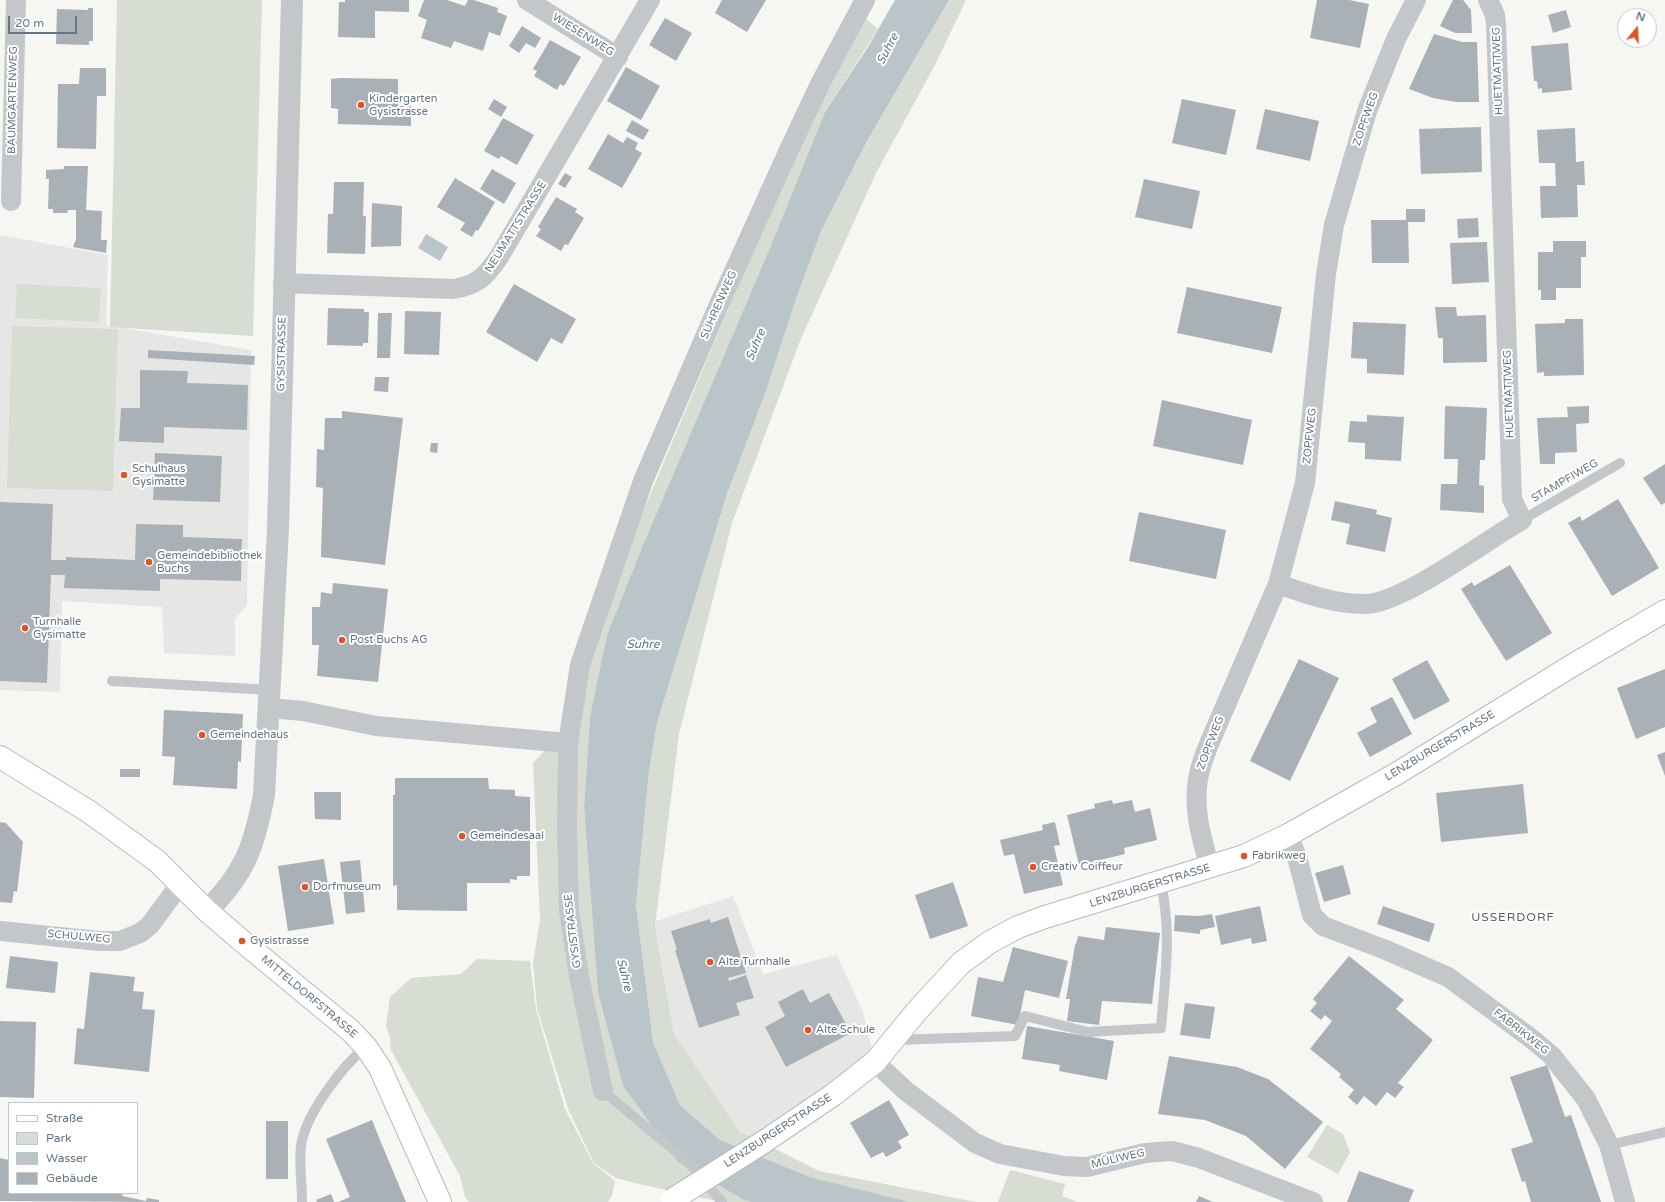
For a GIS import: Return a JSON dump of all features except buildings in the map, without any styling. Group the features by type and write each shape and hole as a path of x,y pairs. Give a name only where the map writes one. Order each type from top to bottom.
{"main road":[{"name":"LENZBURGERSTRASSE","path":"670,1201 762,1143 833,1095 875,1062 916,1012 962,963 990,942 1018,927 1045,917 1210,868 1244,856 1288,835 1396,774 1573,665 1665,611"},
{"name":"MITTELDORFSTRASSE","path":"0,757 107,824 157,861 207,910 351,1031 366,1047 380,1068 440,1202"}],"street":[{"name":"BAUMGARTENWEG","path":"11,201 16,0"},
{"name":"GYSISTRASSE","path":"207,910 234,880 247,858 257,832 264,796 278,529 283,283 292,0"},
{"name":"WIESENWEG","path":"527,0 618,57"},
{"name":"NEUMATTSTRASSE","path":"283,283 453,289 470,286 486,276 499,258 650,0"},
{"name":"SUHRENWEG","path":"595,620 643,481 718,307 805,117 865,0"},
{"name":"ZOPFWEG","path":"1210,868 1200,835 1197,816 1199,770 1278,584 1306,483 1326,274 1334,225 1367,111 1396,39 1416,0"},
{"name":"HUETMATTWEG","path":"1488,0 1495,14 1496,24 1512,499 1522,520"},
{"path":"1278,584 1326,600 1366,605 1391,598 1420,584 1522,520"},
{"name":"GYSISTRASSE","path":"595,620 576,683 568,743 566,828 569,911 579,976 603,1091"},
{"path":"270,699 303,711 376,726 568,743"},
{"name":"FABRIKWEG","path":"1288,835 1297,857 1312,915 1323,926 1386,950 1448,977 1532,1039 1552,1056 1586,1099 1609,1145 1625,1202"},
{"name":"SCHULWEG","path":"0,931 99,941 125,940 140,933 150,925 181,884"},
{"name":"MÜLIWEG","path":"875,1062 906,1091 975,1143 1000,1154 1064,1166 1087,1167 1145,1153 1172,1151 1200,1158 1313,1202"}],"lane":[{"name":"STAMPFIWEG","path":"1522,520 1620,464"},
{"path":"112,680 270,699"},
{"path":"893,1040 1015,1036 1025,1016 1088,1032 1161,1028 1168,943 1166,908 1161,883"},
{"path":"302,1202 301,1148 304,1133 317,1107 353,1058 366,1047"},
{"path":"603,1091 688,1162 722,1202"},
{"path":"1609,1145 1665,1132"}],"shaded area":[{"name":"Schulhaus Gysimatte","path":"0,235 108,255 106,325 251,350 247,605 235,619 235,656 164,653 162,607 62,601 60,692 0,690"},
{"path":"733,896 763,974 837,955 863,1012 875,1062 762,1143 739,1131 674,1034 655,927 656,921"}],"green space":[{"path":"117,0 262,0 253,336 110,327"},
{"path":"949,0 966,0 935,65 876,173 800,341 732,523 679,734 655,927 674,1034 739,1131 819,1171 975,1202 910,1202 810,1177 720,1140 680,1105 653,1042 636,905 649,771 657,723 727,494 766,391 796,299 822,229 867,141"},
{"path":"866,19 878,29 825,112 769,250 643,545 607,635 590,716 584,807 598,993 623,1086 678,1162 744,1200 752,1202 721,1202 616,1178 594,1163 568,1109 537,1008 533,962 540,920 533,763 571,723 636,528 795,151"},
{"path":"17,284 101,288 99,322 15,318"},
{"path":"12,326 118,329 113,491 7,488"},
{"path":"477,959 530,961 536,1009 565,1109 593,1163 615,1181 612,1196 608,1202 469,1202 465,1197 460,1176 391,1050 390,1038 386,1026 390,997 411,978 461,974"},
{"path":"1327,1125 1343,1134 1350,1152 1338,1174 1307,1157"},
{"path":"1010,1170 1065,1184 1062,1196 1078,1202 998,1202"}],"water":[{"name":"Suhre","path":"895,0 949,0 867,141 822,229 796,299 766,391 727,494 657,723 649,771 636,905 653,1042 680,1105 720,1140 810,1177 910,1202 752,1202 744,1200 678,1162 623,1086 598,993 584,807 590,716 607,635 643,545 769,250 825,112 868,47"},
{"path":"426,234 448,247 440,261 418,248"}],"place":[{"name":"Kindergarten Gysistrasse","path":"361,105"},
{"name":"Schulhaus Gysimatte","path":"124,475"},
{"name":"Gemeindebibliothek Buchs","path":"149,562"},
{"name":"Turnhalle Gysimatte","path":"25,628"},
{"name":"Post Buchs AG","path":"342,640"},
{"name":"Gemeindehaus","path":"202,735"},
{"name":"Gemeindesaal","path":"462,836"},
{"name":"Fabrikweg","path":"1244,856"},
{"name":"Creativ Coiffeur","path":"1033,867"},
{"name":"Dorfmuseum","path":"305,887"},
{"name":"Gysistrasse","path":"242,941"},
{"name":"Alte Turnhalle","path":"710,962"},
{"name":"Alte Schule","path":"808,1030"}],"district":[{"name":"USSERDORF","path":"1513,918"}]}
